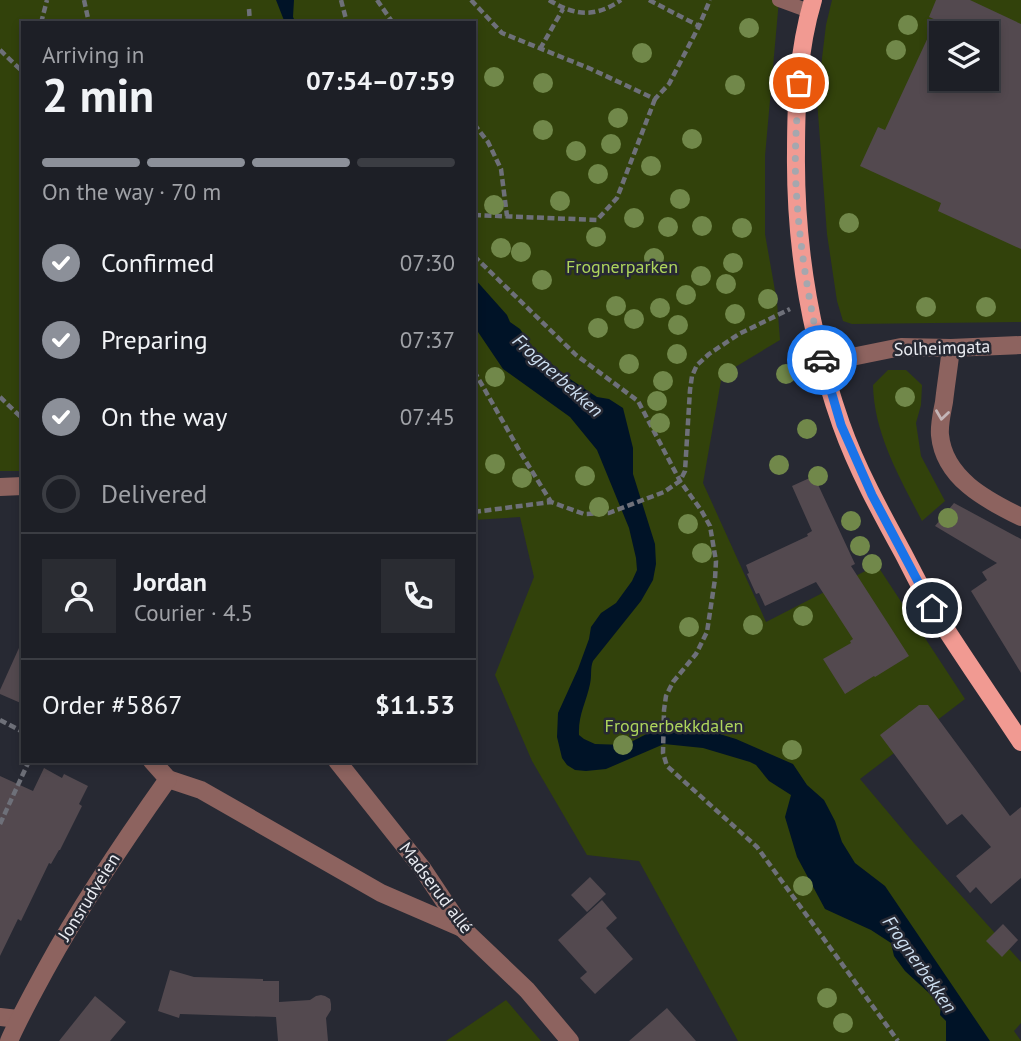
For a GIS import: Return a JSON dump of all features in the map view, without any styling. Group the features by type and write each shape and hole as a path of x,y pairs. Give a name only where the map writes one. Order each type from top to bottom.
{"main road":[{"path":"811,6 800,63 796,183 801,246 822,363 841,425 877,506 932,608 1021,742"}],"street":[{"name":"Solheimgata","path":"822,363 901,347 1021,345"},
{"path":"951,348 939,433 943,452 951,468 963,482 1021,517"},
{"path":"0,487 21,485"},
{"path":"154,763 168,779 201,790 382,893 462,928"},
{"name":"Madserud allé","path":"339,763 422,868 462,928 527,990 570,1041"},
{"name":"Jonsrudveien","path":"9,1041 18,1019 70,927 117,851 168,779"},
{"path":"0,1017 18,1019"}],"lane":[{"path":"779,0 811,6"}],"path":[{"path":"42,21 47,0"},
{"path":"83,0 88,21"},
{"path":"341,0 346,21"},
{"path":"377,0 392,21"},
{"path":"471,0 502,33 591,69 655,99"},
{"path":"549,0 563,9 577,13 607,9 621,0"},
{"path":"649,0 699,26"},
{"path":"476,215 597,220 617,198 655,99 670,84 710,0"},
{"path":"249,9 250,21"},
{"path":"540,49 563,9"},
{"path":"0,50 21,70"},
{"path":"476,127 488,142 501,169 507,217"},
{"path":"476,258 576,355 638,401 680,481 710,526 716,561 706,632 696,654 673,682 666,696 663,753 667,766 757,847 898,1041"},
{"path":"476,512 551,502 584,514 608,513 664,492 680,481 685,471 690,390 697,365 739,334 785,311"},
{"path":"476,374 551,502"},
{"path":"0,397 21,417"},
{"path":"0,720 21,731"},
{"path":"0,824 28,763"}],"green space":[{"path":"0,0 779,0 765,156 765,234 777,302 780,340 722,375 703,483 766,622 877,565 965,699 860,779 1021,962 1021,1023 1014,1031 1021,1041 738,1041 639,861 587,855 532,761 495,675 534,577 520,517 476,520 476,21 21,21 21,471 0,471"},
{"path":"832,0 1021,0 1021,322 852,324 843,321 837,301 827,234 817,100 826,25"},
{"path":"888,370 906,370 922,385 921,405 916,423 921,456 945,501 922,521 890,455 878,421 873,385"},
{"path":"506,1000 541,1041 446,1041"}],"water":[{"path":"276,0 294,0 295,21 284,21"},
{"name":"Frognerbekken","path":"476,280 510,322 520,329 534,349 567,377 597,397 609,399 623,408 633,448 633,474 655,544 656,564 653,580 641,601 593,661 579,735 595,744 625,745 664,725 697,727 736,739 793,764 807,785 824,800 842,842 855,863 885,886 990,1041 946,1041 946,1021 940,1015 941,1004 905,971 894,956 891,943 871,930 825,909 797,857 785,817 791,795 769,781 756,765 703,748 664,744 606,769 575,770 567,765 562,758 557,737 558,713 578,669 591,627 601,613 616,603 632,581 637,570 636,558 629,528 597,450 570,417 503,369 476,329"}],"building":[{"path":"936,0 970,0 1021,24 1021,249 938,211 941,203 860,166 878,127 885,130 929,35 929,91 999,91 999,21 936,20 929,17"},
{"path":"814,476 855,564 851,566 909,656 845,694 823,659 851,643 853,639 816,582 765,606 747,574 746,565 808,536 812,531 792,486"},
{"path":"954,503 1021,539 1021,673 971,591 987,580 982,572 997,563 935,526"},
{"path":"21,643 21,703 0,694"},
{"path":"919,705 928,705 1010,816 1021,807 1021,878 991,904 976,887 970,893 956,876 991,847 962,814 947,825 880,735"},
{"path":"44,768 62,778 64,774 88,786 79,804 82,806 60,850 51,864 49,863 21,921 18,919 0,956 0,776 33,791"},
{"path":"590,877 606,894 587,912 571,895"},
{"path":"602,900 617,918 606,928 633,959 595,994 580,978 587,972 558,940"},
{"path":"1003,924 1018,940 1002,957 986,941"},
{"path":"170,970 194,977 279,981 279,1002 325,996 330,999 331,1004 326,1018 328,1041 278,1041 276,1017 180,1014 179,1018 158,1011"},
{"path":"95,996 126,1022 110,1041 59,1041"},
{"path":"667,1008 696,1041 629,1041"}],"way so far":[{"path":"799,83 796,183 801,246 822,360"}],"route":[{"path":"822,360 841,425 872,495 932,608"}],"park label":[{"name":"Frognerparken","path":"622,267"},
{"name":"Frognerbekkdalen","path":"674,726"}]}
